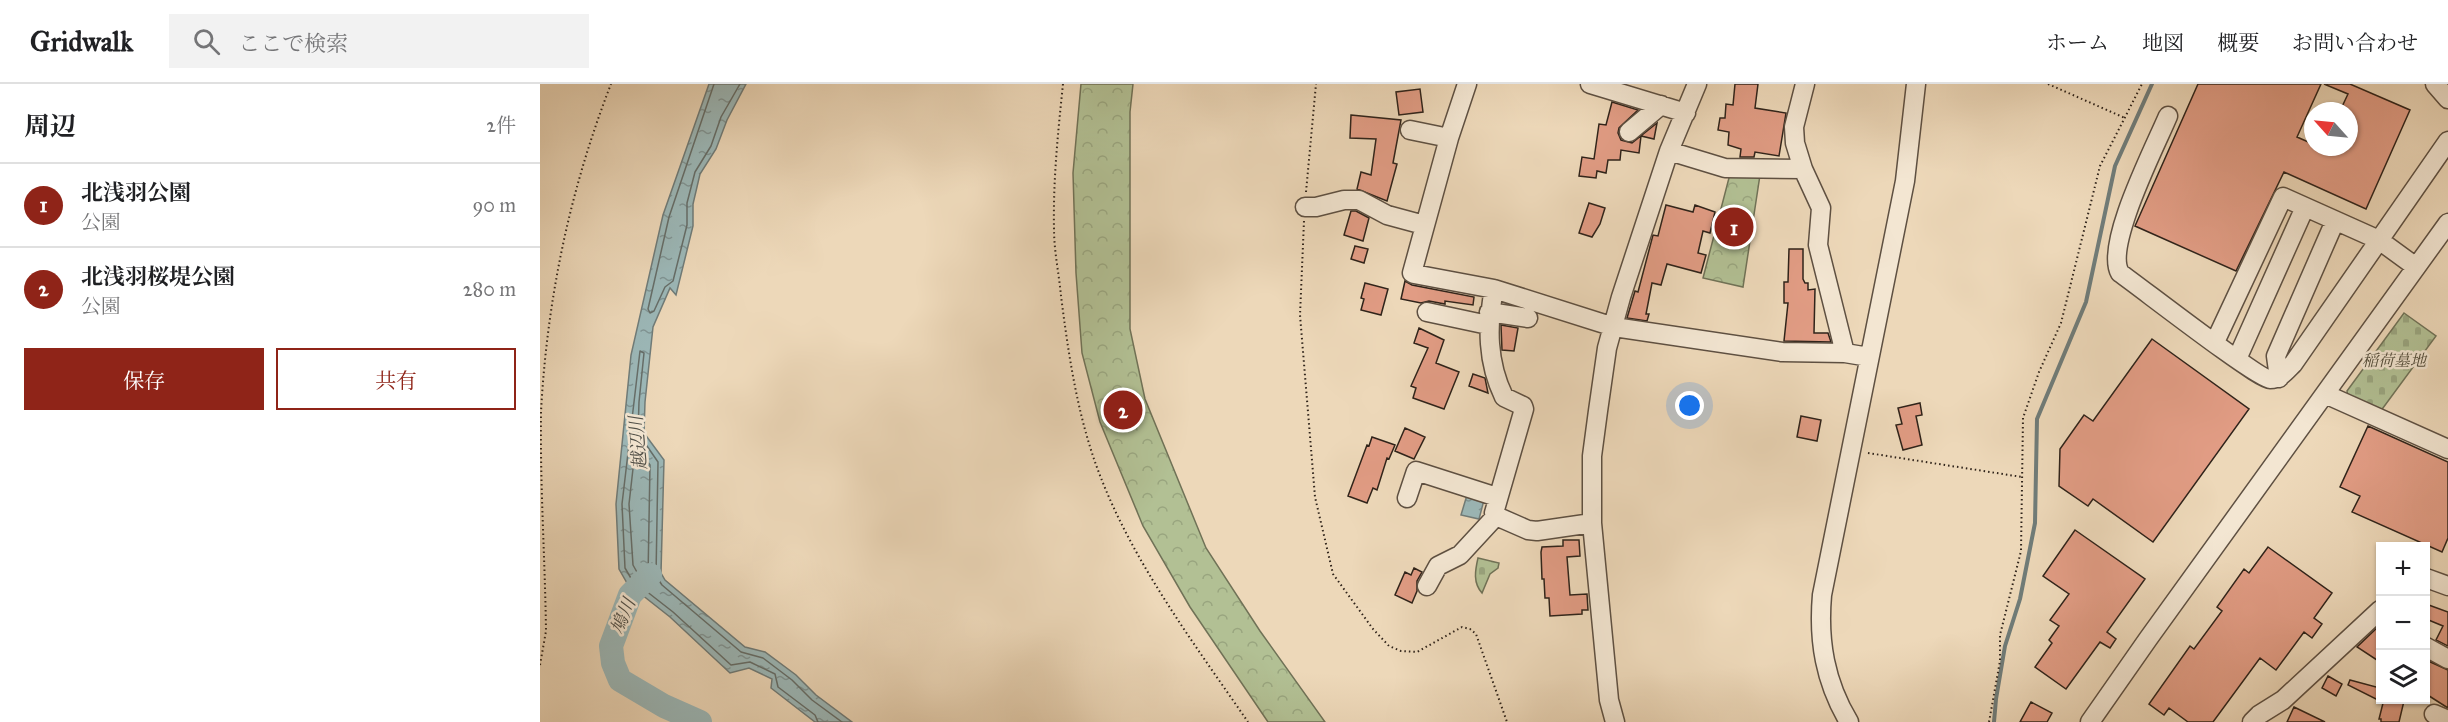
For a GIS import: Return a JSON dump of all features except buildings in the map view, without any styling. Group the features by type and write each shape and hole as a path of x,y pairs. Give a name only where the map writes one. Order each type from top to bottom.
{"street":[{"path":"1467,84 1424,225 1413,274 1494,289 1614,327 1782,352 1845,353 1869,357"},
{"path":"1590,84 1686,113"},
{"path":"1615,722 1608,690 1592,523 1594,445 1607,348 1669,152 1697,84"},
{"path":"1805,84 1794,127 1795,143 1803,169 1821,208 1818,245 1845,353"},
{"path":"1849,722 1828,678 1820,621 1822,595 1905,181 1916,84"},
{"path":"2435,84 2448,99"},
{"path":"1629,132 1661,105"},
{"path":"2168,116 2122,225 2115,258 2116,266 2120,273 2262,377 2279,378 2293,364 2448,141"},
{"path":"1410,130 1449,138"},
{"path":"1669,152 1725,168 1803,169"},
{"path":"2215,342 2283,197 2379,240 2416,267"},
{"path":"1305,207 1316,207 1344,200 1359,200 1387,215 1424,225"},
{"path":"2237,358 2305,207"},
{"path":"2279,378 2276,356 2335,221"},
{"path":"2090,722 2448,223"},
{"path":"1494,289 1489,318 1492,362 1504,397 1523,406 1524,409 1497,497 1494,513 1496,516"},
{"path":"1427,312 1489,318 1528,318"},
{"path":"2325,394 2448,449"},
{"path":"1407,498 1416,471 1497,497"},
{"path":"1496,516 1528,530 1537,531 1592,523"},
{"path":"1427,586 1438,566 1460,555 1496,516"},
{"path":"2430,578 2448,586"},
{"path":"2252,722 2283,700 2376,614"},
{"path":"2430,649 2448,659"}],"path":[{"path":"540,665 546,631 541,415 551,304 572,200 611,84"},
{"path":"1063,84 1056,165 1054,231 1068,352 1084,423 1100,477 1126,533 1151,577 1248,722"},
{"path":"1316,84 1305,207 1300,315 1315,497 1334,574 1373,629 1389,646 1401,651 1417,652 1462,627 1476,634 1508,722"},
{"path":"2048,84 2126,118"},
{"path":"1989,722 2000,662 2000,635 2020,551 2023,418 2039,372 2061,323 2100,166 2142,84"},
{"path":"1850,450 2022,477"}],"green space":[{"path":"1081,84 1133,84 1130,112 1130,329 1145,399 1206,548 1260,631 1325,722 1268,722 1190,607 1143,526 1100,422 1082,353 1076,273 1073,173"},
{"path":"1730,174 1760,175 1743,287 1703,278"},
{"name":"稲荷墓地","path":"2404,313 2436,336 2380,412 2348,397 2347,391"},
{"path":"1478,558 1499,563 1498,568 1490,574 1482,593 1476,581"}],"water":[{"name":"越辺川","path":"709,84 746,84 727,120 716,149 700,174 693,204 693,226 676,295 670,288 653,327 644,433 664,460 661,573 665,580 745,647 765,652 852,722 815,722 771,688 772,679 749,668 730,673 670,617 627,583 619,569 616,504 631,355 663,215"},
{"path":"1467,495 1484,500 1479,519 1461,515"}],"waterway":[{"path":"1994,722 2005,646 2020,599 2035,523 2037,419 2086,302 2115,166 2152,84"},
{"name":"鳩川","path":"650,575 630,595 611,646 613,663 620,680 664,706 700,722"}],"place":[{"name":"北浅羽公園","path":"1734,227"},
{"name":"北浅羽桜堤公園","path":"1123,410"}]}
